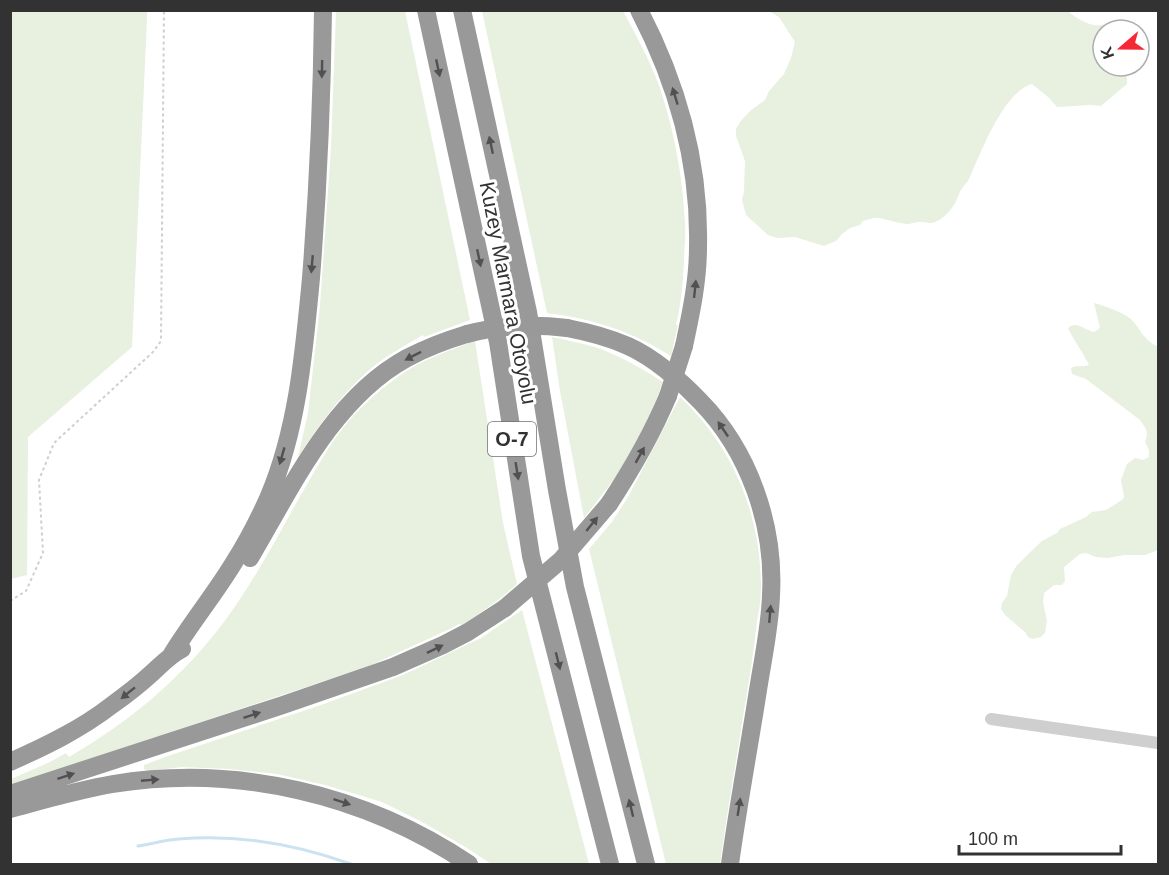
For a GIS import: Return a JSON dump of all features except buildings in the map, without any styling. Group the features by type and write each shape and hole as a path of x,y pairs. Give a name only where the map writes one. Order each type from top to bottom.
{"highway":[{"path":"10,762 62,737 110,707 172,654 232,565 259,517 279,467 299,384 313,246 322,79 323,10"},
{"name":"Kuzey Marmara Otoyolu","path":"426,10 498,342 531,556 610,864"},
{"name":"Kuzey Marmara Otoyolu","path":"462,10 528,312 575,587 646,864"},
{"path":"10,794 283,705 393,667 443,645 505,608 561,560 609,504 637,460 668,396 684,346 697,273 698,222 688,149 675,93 662,58 639,10"},
{"path":"172,654 192,640 233,587 305,464 336,420 358,395 406,359 440,343 467,334 521,325 567,328 592,333 630,347 692,392 711,412 745,465 758,495 767,531 772,566 767,641 730,864"},
{"path":"10,809 84,790 145,780 180,778 254,783 337,800 376,814 436,843 469,864"}],"street":[{"path":"991,719 1158,743"}],"path":[{"path":"10,601 26,591 43,554 39,480 54,443 153,352 161,341 164,10"}],"green space":[{"path":"11,10 147,11 147,19 132,347 28,437 27,575 11,579"},
{"path":"336,11 405,11 470,320 424,337 423,335 374,366 339,401 298,457 308,413 320,306 331,148"},
{"path":"482,11 623,11 655,75 668,113 681,176 685,229 684,269 676,325 678,325 671,356 612,327 547,313"},
{"path":"769,11 1068,11 1080,20 1091,24 1091,78 1127,78 1127,84 1101,106 1057,107 1032,84 1021,89 1002,111 954,206 945,216 935,222 908,224 880,218 871,219 850,228 836,241 824,246 795,237 777,238 768,235 746,215 742,200 745,161 736,136 736,129 750,111 765,100 769,91 784,74 791,58 795,42 779,17"},
{"path":"1094,303 1131,319 1145,337 1158,347 1158,550 1145,555 1108,558 1086,553 1080,554 1064,567 1065,581 1062,585 1054,585 1044,593 1043,602 1047,621 1045,633 1041,637 1032,639 1001,609 1007,596 1011,575 1017,565 1042,541 1060,529 1092,512 1106,510 1122,500 1124,497 1121,480 1127,464 1135,458 1143,460 1149,457 1149,450 1145,442 1146,430 1140,420 1086,379 1072,374 1071,368 1089,365 1068,328 1078,325 1094,332 1100,328"},
{"path":"552,337 604,350 630,362 663,382 647,424 625,465 584,518 560,391"},
{"path":"475,341 503,523 517,584 463,625 459,624 369,666 11,785 11,779 66,753 69,757 90,744 130,716 167,685 201,650 239,600 321,460 353,416 382,389 413,367"},
{"path":"680,397 715,438 741,484 750,509 760,562 760,605 720,864 666,864 589,549 612,522 628,497"},
{"path":"522,610 589,864 491,864 424,823 382,802 277,774 182,767 149,771 144,769 144,765 168,756 403,675 481,638"}],"waterway":[{"path":"138,846 179,839 222,838 288,846 351,864"}]}
